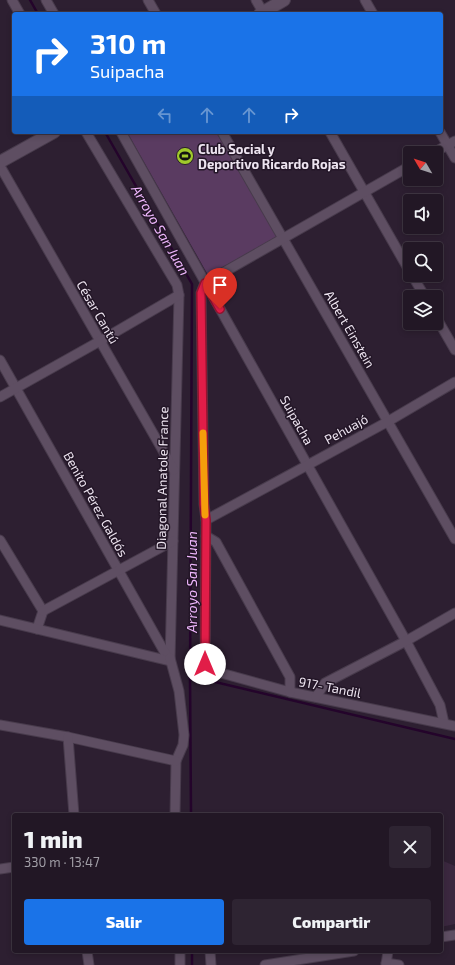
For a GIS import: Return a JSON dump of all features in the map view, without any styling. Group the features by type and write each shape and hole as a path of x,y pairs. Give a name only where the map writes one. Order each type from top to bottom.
{"street":[{"path":"12,0 19,12"},
{"path":"46,0 53,12"},
{"path":"148,0 155,12"},
{"path":"256,0 262,12"},
{"path":"264,12 284,0"},
{"path":"365,0 372,12"},
{"path":"0,162 50,134"},
{"path":"0,397 179,295 177,285 87,134"},
{"name":"Suipacha","path":"122,134 406,641 440,705 444,724"},
{"name":"Albert Einstein","path":"223,134 455,538"},
{"path":"331,134 403,260"},
{"path":"442,134 451,143 455,158"},
{"name":"César Cantú","path":"0,166 175,470"},
{"path":"290,692 290,677 216,542 206,536 204,504 201,293 205,283 403,170"},
{"name":"Diagonal Anatole France","path":"170,660 179,295"},
{"path":"443,329 455,350"},
{"name":"Benito Pérez Galdós","path":"0,360 170,660 179,691 184,735 183,745 176,761 175,813"},
{"name":"Pehuajó","path":"206,520 388,422 455,382"},
{"name":"917- Tandil","path":"206,536 205,664 210,670 290,692 316,696 455,726"},
{"path":"0,540 43,611"},
{"path":"37,629 43,611 173,541"},
{"path":"316,696 326,683 406,641 455,613"},
{"path":"0,620 170,660"},
{"path":"0,725 68,737 176,761"},
{"path":"68,737 74,813"},
{"path":"0,869 12,867"},
{"path":"443,937 455,935"},
{"path":"87,953 88,965"},
{"path":"180,953 180,965"},
{"path":"210,953 211,965"},
{"path":"265,965 341,953"},
{"path":"388,953 386,964 399,965"}],"shaded area":[{"path":"128,134 217,134 277,237 208,275"},
{"path":"443,861 455,866 455,924 443,927"}],"waterway":[{"name":"Arroyo San Juan","path":"30,0 37,12"},
{"name":"Arroyo San Juan","path":"106,134 192,284 190,676 191,813"},
{"path":"190,676 455,739"},
{"name":"Arroyo San Juan","path":"192,953 192,965"}],"slow traffic":[{"path":"203,433 205,515"}],"place":[{"name":"Club Social y Deportivo Ricardo Rojas","path":"185,156"}],"route":[{"path":"205,664 206,520 204,504 201,293 205,283 220,309"}]}
